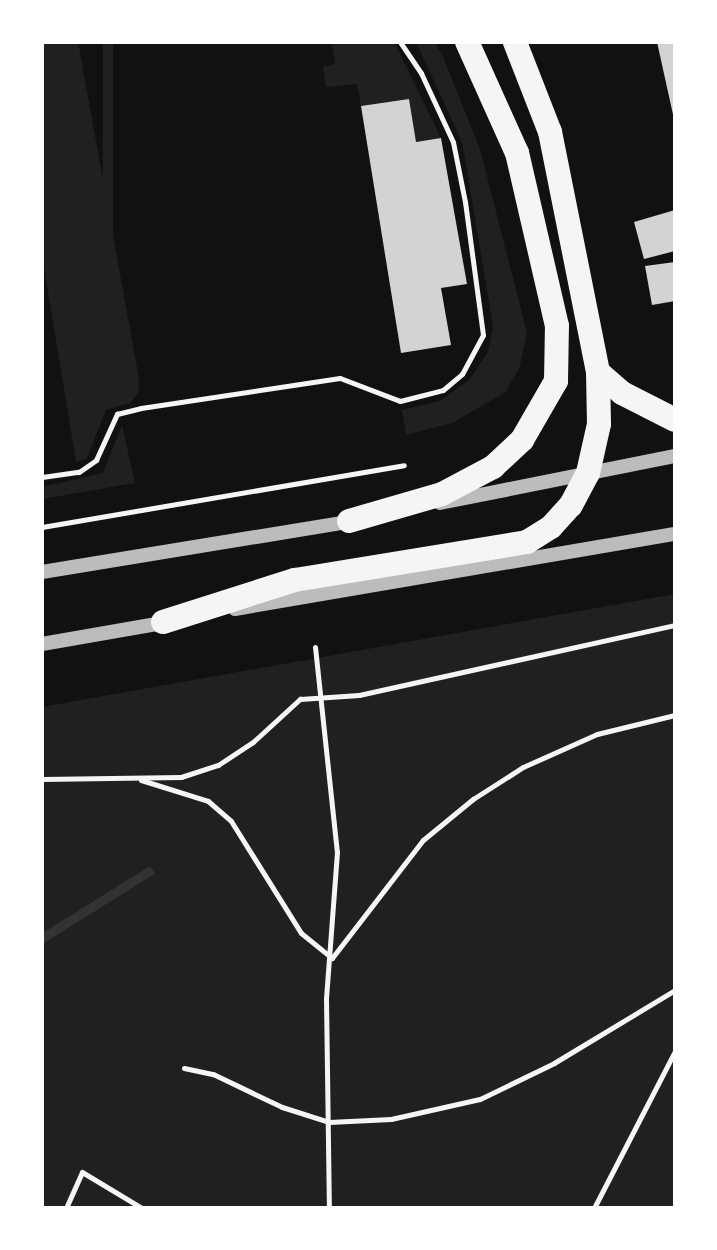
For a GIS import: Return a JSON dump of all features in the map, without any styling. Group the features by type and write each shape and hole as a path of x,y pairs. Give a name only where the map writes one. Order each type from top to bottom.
{"highway":[{"path":"349,521 442,494 493,467 522,440 556,381 557,326 517,153 467,42"},
{"path":"163,622 295,580 527,542 551,527 571,505 588,473 599,424 598,372 550,132 515,42"},
{"path":"598,372 622,393 675,420"}],"street":[{"path":"42,572 349,521 675,456"},
{"path":"42,644 675,534"}],"path":[{"path":"42,477 79,472 96,460 107,428 117,414 129,411 340,378 400,401 443,390 462,374 483,335 465,202 453,142 421,73 400,42"},
{"path":"42,527 418,463"},
{"path":"42,779 141,780 181,777 218,765 253,742 300,699 316,694 359,695 675,625"},
{"path":"315,647 316,694 337,852 332,958 326,999 329,1208"},
{"path":"332,958 423,840 473,799 523,767 597,734 675,715"},
{"path":"141,780 208,801 231,821 301,933 332,958"},
{"path":"184,1068 213,1074 282,1107 329,1122 391,1119 480,1099 554,1063 675,990"},
{"path":"594,1208 675,1051"},
{"path":"66,1208 82,1172 142,1208"}],"shaded area":[{"path":"42,42 76,42 79,47 139,379 138,393 130,403 106,410 87,458 76,462 42,255"},
{"path":"103,42 113,42 113,400 103,400"},
{"path":"332,42 394,42 441,138 416,142 409,99 361,106 357,84 326,87 323,67 335,64"},
{"path":"416,42 434,42 442,54 480,149 527,333 520,366 506,392 452,423 406,435 402,410 440,401 470,379 488,352 493,326 462,142"},
{"path":"122,425 135,483 42,499 42,487 103,473"},
{"path":"675,594 675,1208 42,1208 42,707"},
{"path":"150,866 155,874 42,944 42,933"}],"building":[{"path":"657,42 675,42 675,119 674,119"},
{"path":"409,99 416,142 441,138 467,284 441,288 451,345 401,353 361,106"},
{"path":"675,210 675,251 644,259 634,222"},
{"path":"675,262 675,301 652,305 645,266"}]}
